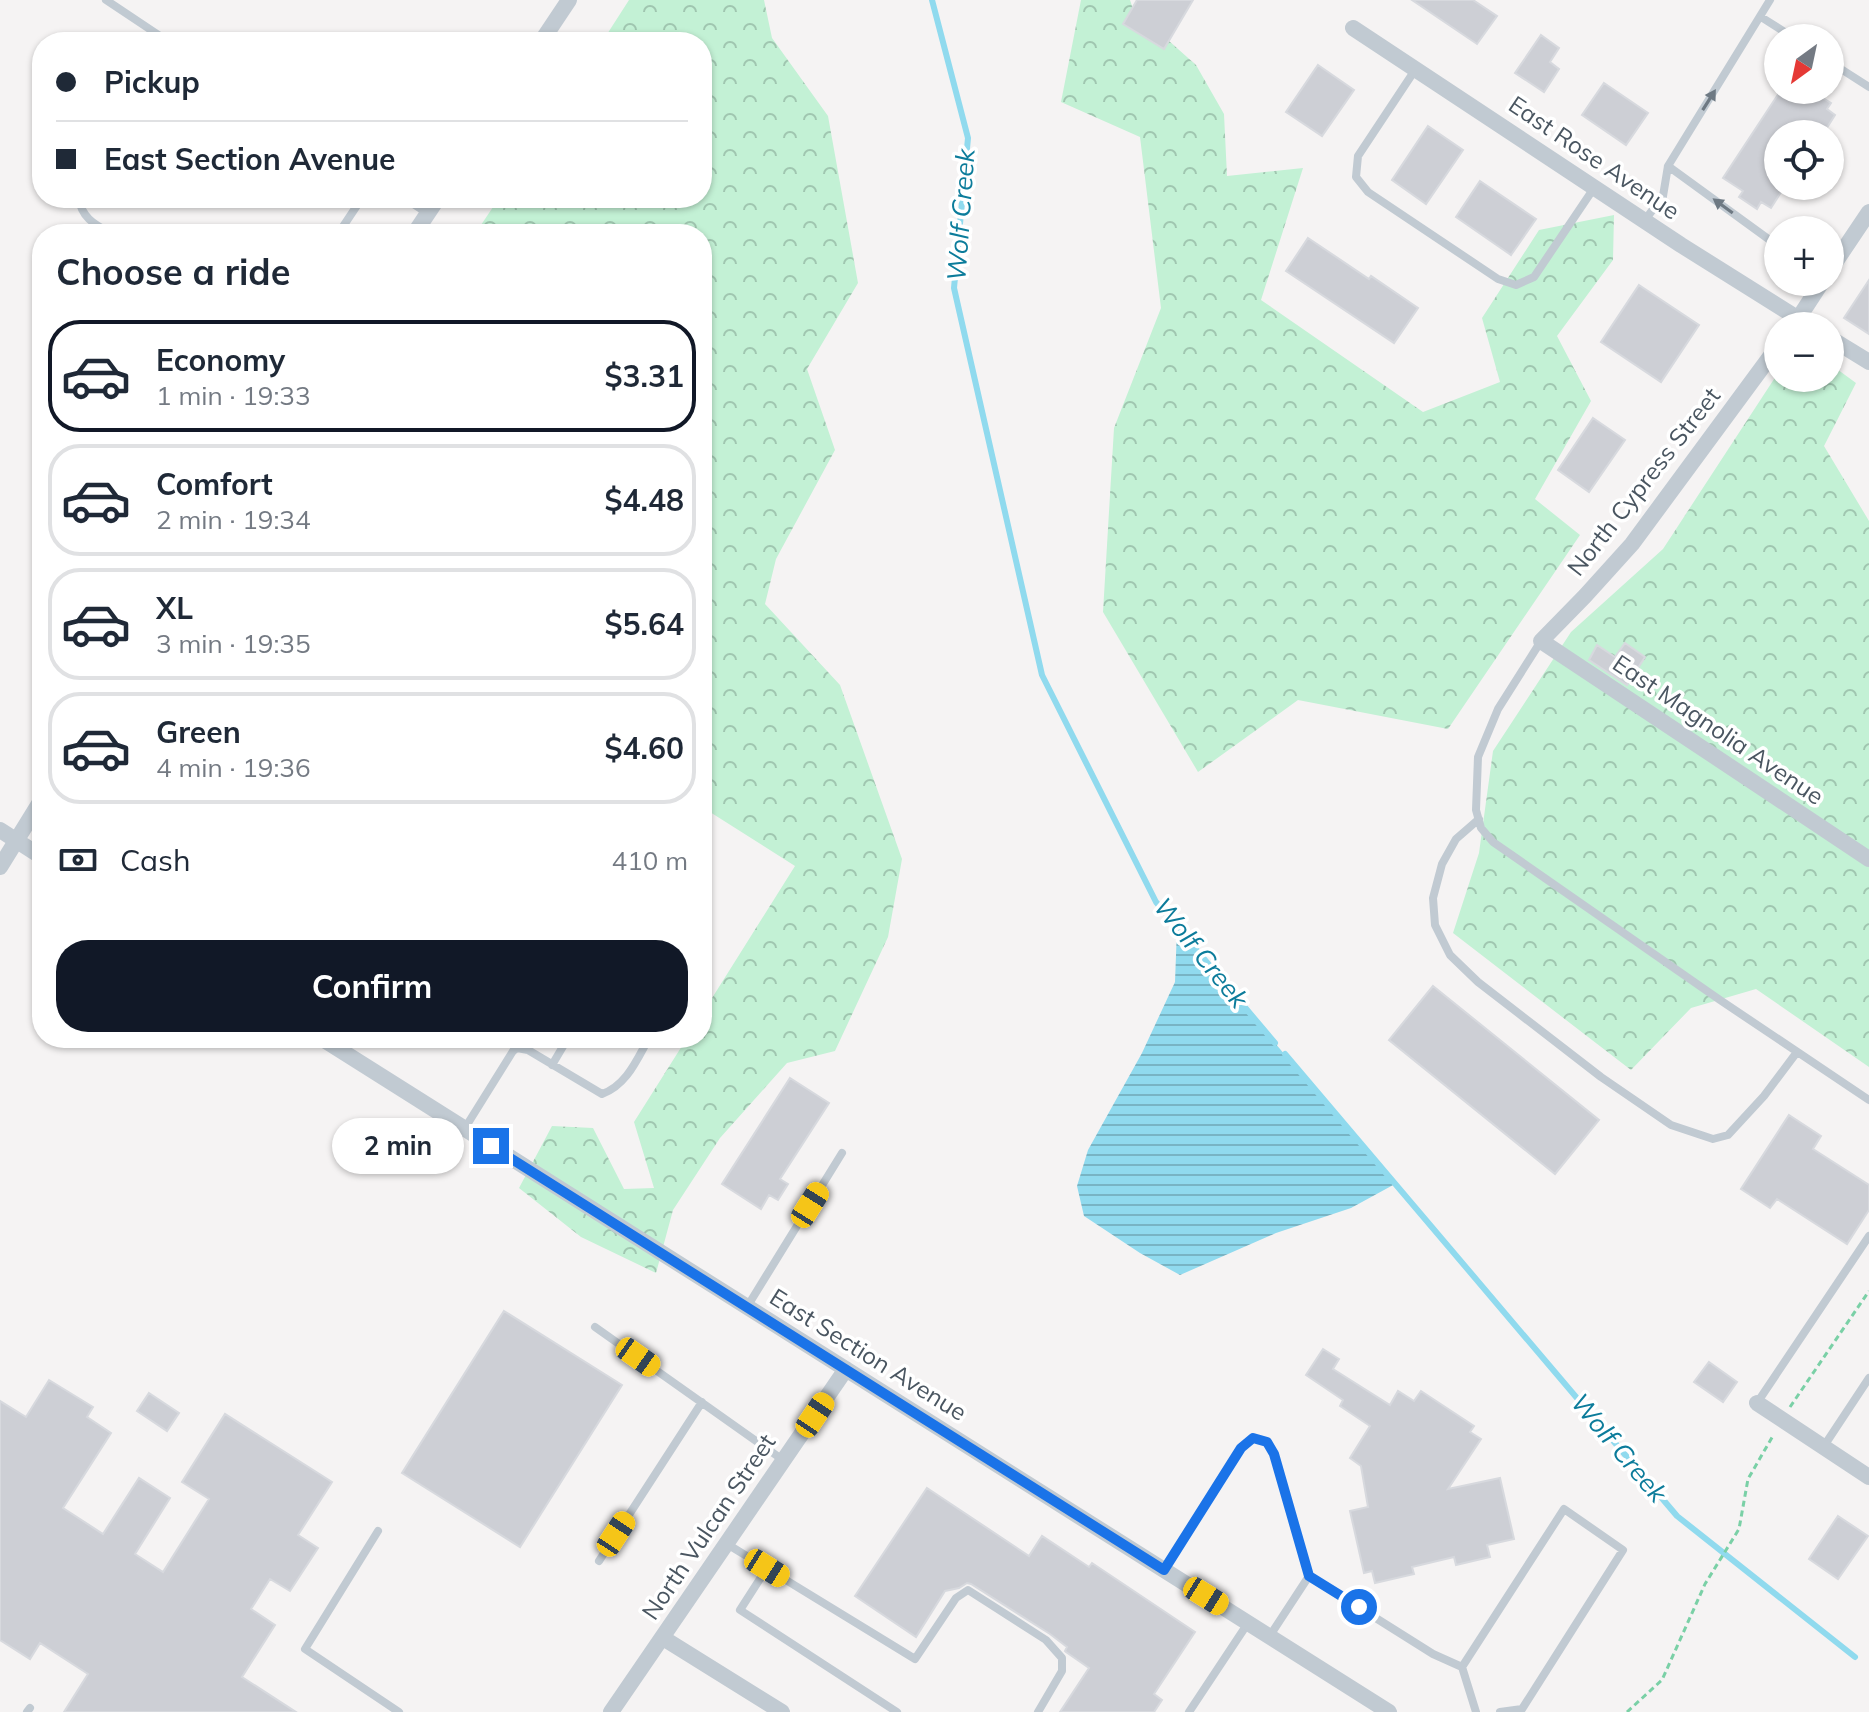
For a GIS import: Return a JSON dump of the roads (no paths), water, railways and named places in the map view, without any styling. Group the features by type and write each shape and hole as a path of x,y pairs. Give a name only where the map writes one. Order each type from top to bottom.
{"street":[{"path":"548,32 569,0"},
{"name":"East Rose Avenue","path":"1353,28 1782,312"},
{"path":"421,224 432,208"},
{"path":"1844,249 1869,212"},
{"path":"1844,347 1869,362"},
{"name":"North Cypress Street","path":"1541,641 1632,544 1764,365"},
{"name":"East Magnolia Avenue","path":"1541,641 1869,859"},
{"path":"0,867 32,815"},
{"path":"0,830 32,850"},
{"name":"East Section Avenue","path":"337,1048 1389,1712"},
{"name":"North Vulcan Street","path":"611,1712 846,1369"},
{"path":"1757,1403 1869,1477"},
{"path":"663,1638 782,1712"}],"lane":[{"path":"106,0 148,32"},
{"path":"1644,221 1663,196 1668,166 1770,0"},
{"path":"1761,17 1772,24"},
{"path":"1416,69 1358,156 1356,177 1368,192 1498,279 1516,285 1534,277 1594,188"},
{"path":"1844,71 1869,87"},
{"path":"1668,166 1764,236"},
{"path":"80,208 95,224"},
{"path":"419,208 428,214"},
{"path":"1541,641 1498,709 1478,757 1476,810 1481,828 1493,842 1869,1100"},
{"path":"1479,819 1456,839 1442,864 1433,898 1435,925 1450,955 1478,982 1601,1077 1671,1125 1713,1139 1728,1135 1764,1096 1797,1052"},
{"path":"465,1129 515,1048"},
{"path":"513,1051 522,1048 602,1094 618,1086 643,1048"},
{"path":"552,1065 562,1048"},
{"path":"746,1307 842,1153"},
{"path":"1757,1403 1869,1236"},
{"path":"595,1327 784,1461"},
{"path":"1824,1446 1869,1378"},
{"path":"599,1561 702,1402"},
{"path":"1164,1570 1241,1448 1253,1438 1267,1442 1274,1454 1309,1576 1433,1654 1462,1667 1476,1712"},
{"path":"1462,1667 1564,1509 1623,1550 1522,1709 1500,1712"},
{"path":"378,1531 305,1649 399,1712"},
{"path":"727,1544 915,1659 956,1598 968,1590 1046,1640 1062,1658 1062,1671 1038,1712"},
{"path":"767,1568 740,1610 897,1712"},
{"path":"1269,1637 1309,1576"},
{"path":"1189,1712 1248,1623"}],"water":[{"path":"1177,928 1395,1184 1351,1208 1276,1233 1180,1275 1084,1216 1077,1186 1088,1150 1142,1053 1175,982"}],"waterway":[{"name":"Wolf Creek","path":"932,0 968,138 954,288 1042,675 1156,902 1275,1043"},
{"name":"Wolf Creek","path":"1285,1054 1677,1516 1855,1657"}]}
